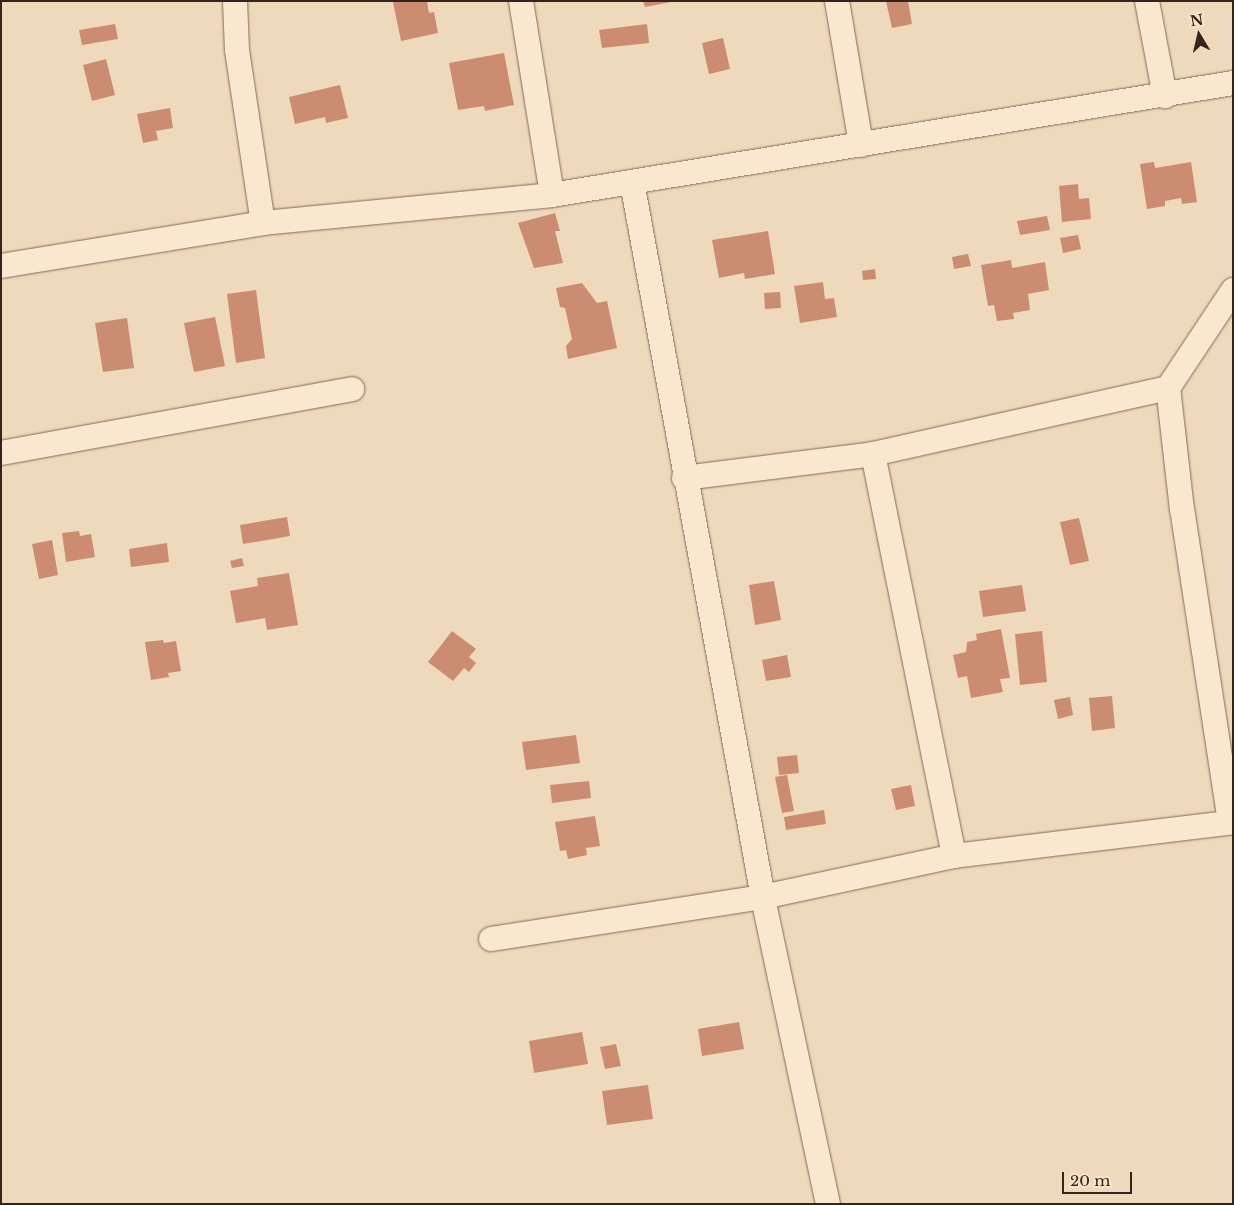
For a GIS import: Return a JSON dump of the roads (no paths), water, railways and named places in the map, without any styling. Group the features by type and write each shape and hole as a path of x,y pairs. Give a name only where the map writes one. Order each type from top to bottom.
{"street":[{"path":"235,1 237,50 263,224"},
{"path":"522,1 552,195"},
{"path":"837,1 861,145"},
{"path":"1146,1 1165,96"},
{"path":"1,266 263,224 552,195 1165,96 1233,83"},
{"path":"632,182 684,478 763,897 828,1204"},
{"path":"491,939 763,897 954,856 1231,822 1182,510 1168,388 1233,290"},
{"path":"684,478 873,454 1168,388"},
{"path":"1,453 352,389"},
{"path":"873,454 954,856"}]}
